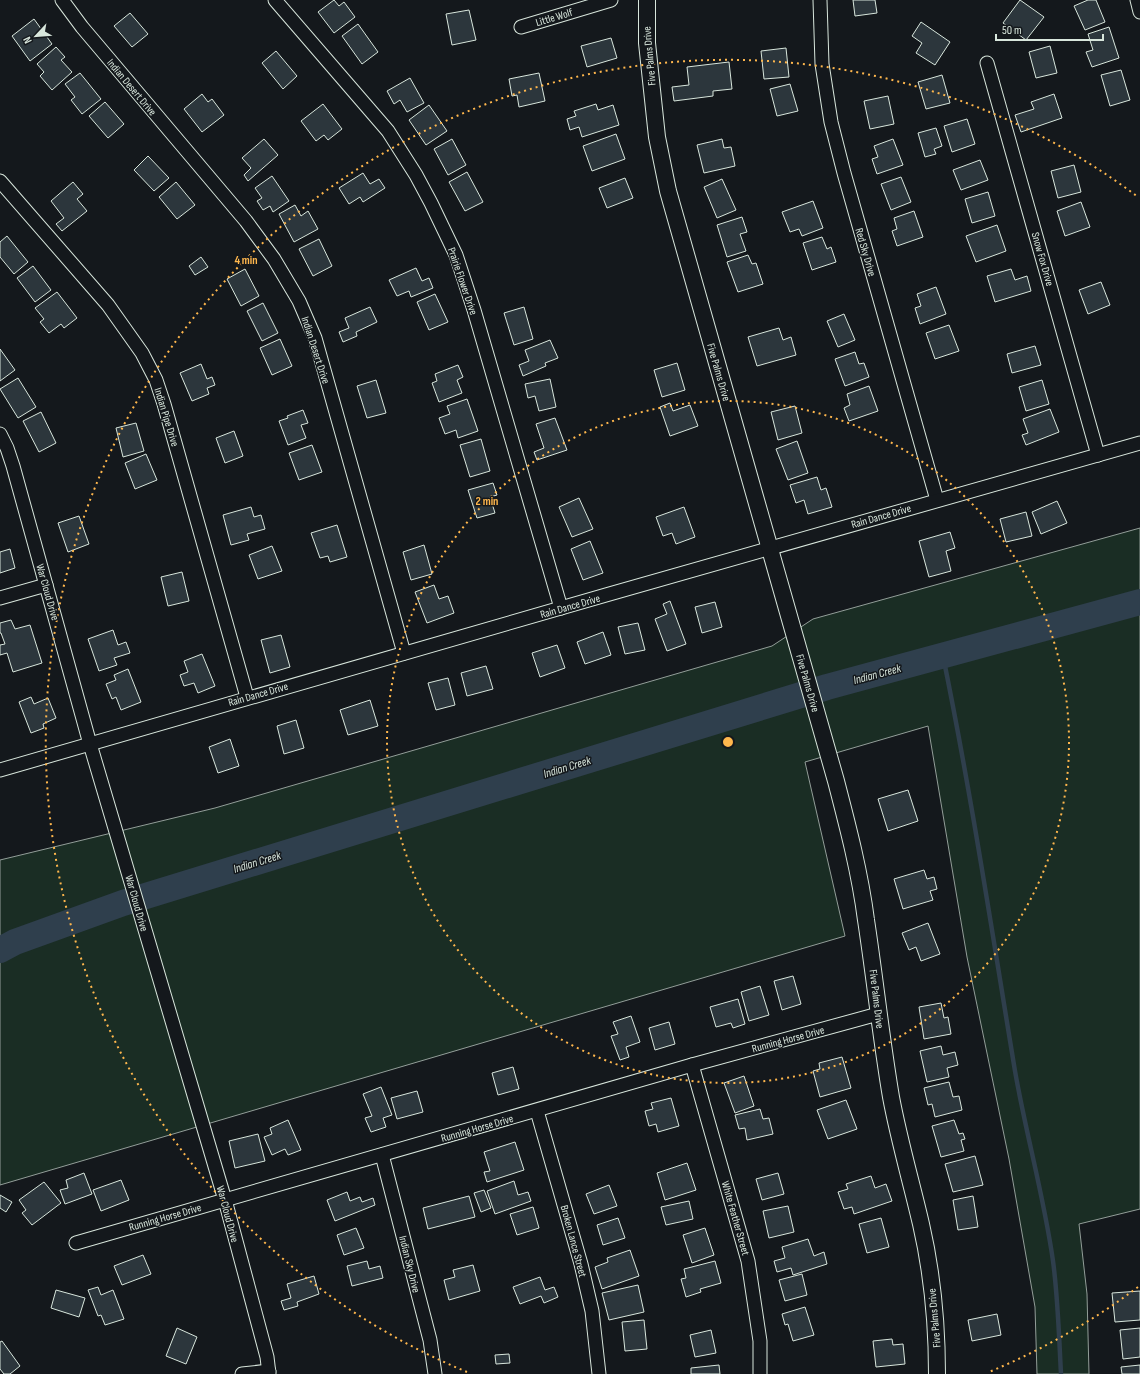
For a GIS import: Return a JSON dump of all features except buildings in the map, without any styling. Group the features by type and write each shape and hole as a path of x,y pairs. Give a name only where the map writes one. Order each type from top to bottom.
{"street":[{"name":"Indian Desert Drive","path":"62,0 82,27 246,221 274,260 299,301 315,338 404,653"},
{"name":"Prairie Flower Drive","path":"275,0 388,131 416,175 456,255 474,310 561,608"},
{"name":"Little Wolf","path":"521,27 611,0"},
{"name":"Five Palms Drive","path":"647,0 647,43 657,137 668,191 826,744 848,824 859,873 886,1066 898,1131 921,1224 926,1251 934,1306 937,1374"},
{"name":"Red Sky Drive","path":"820,0 822,64 831,122 844,173 937,500"},
{"path":"1137,0 1140,12"},
{"name":"Snow Fox Drive","path":"987,63 1098,455"},
{"name":"Indian Pipe Drive","path":"0,181 108,305 142,353 156,380 247,697"},
{"name":"War Cloud Drive","path":"0,434 7,448 13,466 90,744 224,1200 267,1357 269,1372"},
{"name":"Rain Dance Drive","path":"0,770 247,697 769,547 1140,443"},
{"path":"0,598 46,585"},
{"name":"Running Horse Drive","path":"76,1243 692,1065 878,1014"},
{"name":"White Feather Street","path":"692,1065 748,1261 760,1341 760,1374"},
{"name":"Broken Lance Street","path":"537,1111 581,1264 592,1311 599,1374"},
{"name":"Indian Sky Drive","path":"382,1155 430,1340 435,1374"},
{"path":"242,1374 269,1372"}],"green space":[{"path":"1140,528 1140,1209 1079,1224 1087,1294 1089,1374 1037,1374 1035,1307 1009,1159 967,957 928,726 805,762 845,936 0,1185 0,860 215,808 772,646 813,619"}],"waterway":[{"name":"Indian Creek","path":"0,950 15,942 123,903 827,687 1140,602"},
{"path":"943,656 972,811 1015,1071 1040,1189 1053,1261 1061,1374"}]}
